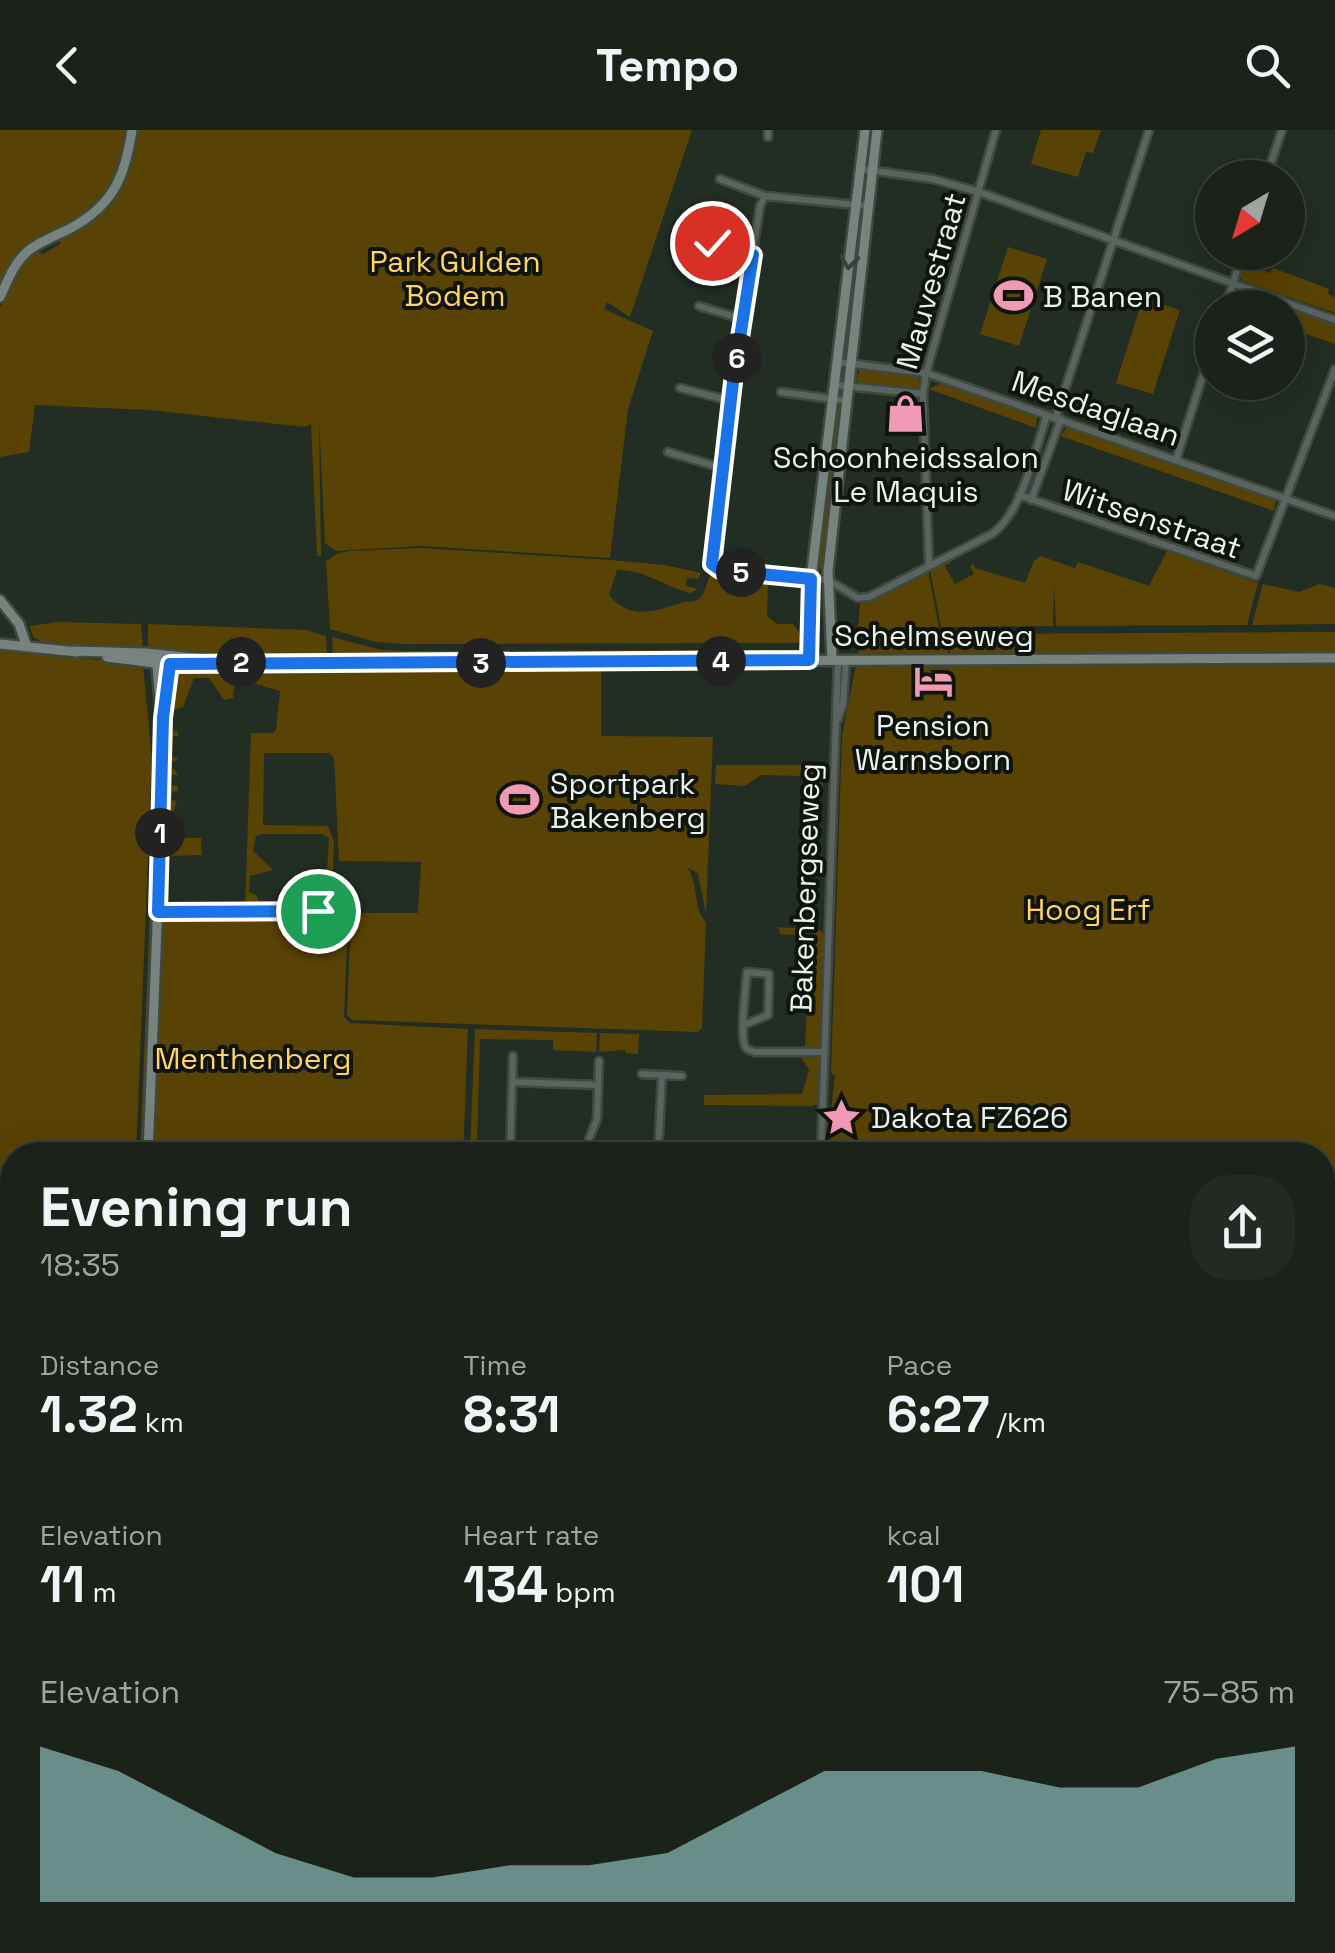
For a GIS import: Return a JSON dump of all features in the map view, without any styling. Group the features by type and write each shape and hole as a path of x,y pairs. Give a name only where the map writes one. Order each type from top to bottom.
{"main road":[{"path":"0,297 26,253 95,214 113,195 126,164 132,130"},
{"path":"809,660 811,579 864,130"},
{"name":"Bakenbergseweg","path":"839,660 828,580 877,130"},
{"path":"0,600 20,624 27,648"},
{"name":"Schelmseweg","path":"0,644 232,662 1335,658"},
{"path":"155,659 163,718"},
{"path":"149,1142 163,718 171,660"}],"street":[{"name":"Mauvestraat","path":"929,566 923,394 926,373 996,130"},
{"path":"1031,500 1150,130"},
{"path":"1272,160 1282,130"},
{"path":"860,169 933,179 979,192 1335,320"},
{"path":"720,179 765,196 868,206"},
{"path":"765,196 760,206 742,319 713,567 828,580 864,599 1001,527 1012,514 1055,417"},
{"path":"712,243 753,255"},
{"path":"1230,290 1237,270"},
{"path":"700,306 742,319"},
{"name":"Mesdaglaan","path":"838,362 926,373 1335,516"},
{"path":"1287,499 1335,369"},
{"path":"836,385 923,394"},
{"path":"680,388 731,401"},
{"path":"781,392 847,401"},
{"path":"1176,460 1195,400"},
{"path":"668,452 722,468"},
{"name":"Witsenstraat","path":"1018,495 1249,576 1258,574 1287,499"},
{"path":"808,631 818,635 832,629"},
{"name":"Bakenbergseweg","path":"821,1142 836,725 843,704 839,660"},
{"path":"158,912 332,910"},
{"name":"Bakenbergseweg","path":"744,1025 768,1015 769,974 747,972 744,1025 744,1043 754,1052 824,1052"},
{"path":"510,1142 513,1056"},
{"path":"589,1142 597,1119 599,1061"},
{"path":"642,1074 682,1076"},
{"path":"659,1142 662,1074"},
{"path":"512,1082 598,1086"}],"green space":[{"path":"0,130 128,130 116,184 92,211 19,252 0,288"},
{"name":"Park Gulden Bodem","path":"135,130 692,130 630,317 607,302 604,309 653,331 628,409 610,558 422,546 336,551 325,543 319,419 321,557 317,555 311,424 305,427 150,410 35,405 29,452 0,457 0,307 21,265 36,251 43,254 60,244 61,237 94,217 115,196 128,168"},
{"path":"1041,130 1101,130 1093,153 1086,152 1078,177 1031,164"},
{"path":"860,213 865,219 846,356 843,352"},
{"name":"B Banen","path":"1008,247 1047,259 1019,346 980,334"},
{"path":"1242,270 1270,273 1278,270 1329,289 1328,294 1335,297 1335,313 1305,303 1305,290 1269,290 1239,277"},
{"path":"1143,298 1180,310 1153,394 1116,383"},
{"path":"1305,314 1335,325 1335,344 1305,334"},
{"path":"860,368 916,374 919,387 861,384 856,380"},
{"path":"941,383 1037,417 1036,428 929,389"},
{"path":"840,408 821,570 817,564 835,410"},
{"path":"1067,427 1276,500 1274,511 1061,436"},
{"path":"422,548 610,560 701,573 698,579 687,578 686,586 698,589 691,593 637,572 617,570 609,595 626,608 644,612 697,600 712,573 768,579 767,616 777,624 793,624 800,640 402,644 375,642 330,629 326,561 350,551"},
{"path":"1167,551 1258,583 1247,625 1056,626 1054,583 1053,626 941,627 930,570 950,559 945,566 955,584 974,574 970,566 973,564 975,568 1025,583 1040,556 1075,568 1078,562 1149,586"},
{"path":"928,571 939,627 900,627 857,639 860,604"},
{"path":"1263,584 1299,592 1320,584 1335,588 1335,624 1252,625"},
{"path":"59,622 141,624 143,650 47,644 34,638 29,626"},
{"path":"148,624 306,630 326,636 327,658 148,651"},
{"path":"1335,632 1335,654 952,656 943,634"},
{"path":"941,634 950,656 858,655 859,644 882,638"},
{"path":"332,637 401,651 800,650 794,657 333,660"},
{"path":"0,649 143,665 152,759 137,1142 0,1142"},
{"name":"Hoog Erf","path":"1335,661 1335,1142 825,1142 826,1113 831,1110 835,1077 831,1072 842,735 856,665"},
{"name":"Sportpark Bakenberg","path":"601,666 601,736 713,737 706,914 698,874 687,867 699,911 706,922 702,1028 698,1032 352,1020 347,1015 351,913 418,913 421,862 339,861 334,758 329,753 264,753 263,825 328,826 334,842 332,905 325,906 329,838 322,834 261,834 256,836 253,851 273,870 250,876 249,892 260,903 258,908 245,908 251,733 276,730 280,691 256,684 258,668"},
{"path":"190,668 246,668 250,670 250,681 235,681 233,698 224,700 209,678 194,678 183,707 173,710 173,731 178,736 173,736 172,756 178,759 173,762 169,757 171,683 176,674"},
{"path":"716,765 824,765 823,788 804,776 761,775 745,786 715,784"},
{"path":"174,769 178,775 171,775 170,785 178,786 178,791 172,792 172,800 177,801 173,813 176,821 170,822 176,828 171,828 171,837 177,837 178,851 180,838 201,838 202,855 163,856 166,776"},
{"path":"150,911 154,914 145,1142 141,1142"},
{"name":"Menthenberg","path":"318,913 322,917 348,918 344,1017 350,1023 468,1029 464,1142 152,1142 161,919"},
{"path":"778,927 819,930 824,934 821,1048 805,1049 810,936 780,934"},
{"path":"475,1029 597,1033 596,1052 553,1050 553,1040 480,1039 477,1142 470,1142"},
{"path":"600,1033 639,1034 638,1054 625,1050 599,1052"},
{"path":"804,1053 820,1057 819,1104 704,1105 704,1095 802,1094 809,1070 802,1059"}],"place":[{"name":"B Banen","path":"1013,296"},
{"name":"Schoonheidssalon Le Maquis","path":"906,413"},
{"name":"Pension Warnsborn","path":"933,681"},
{"name":"Sportpark Bakenberg","path":"520,800"},
{"name":"Dakota FZ626","path":"841,1117"}],"route":[{"path":"318,911 158,912 163,718 170,664 809,660 811,579 720,570 712,564 733,382 753,255 712,243"}]}
